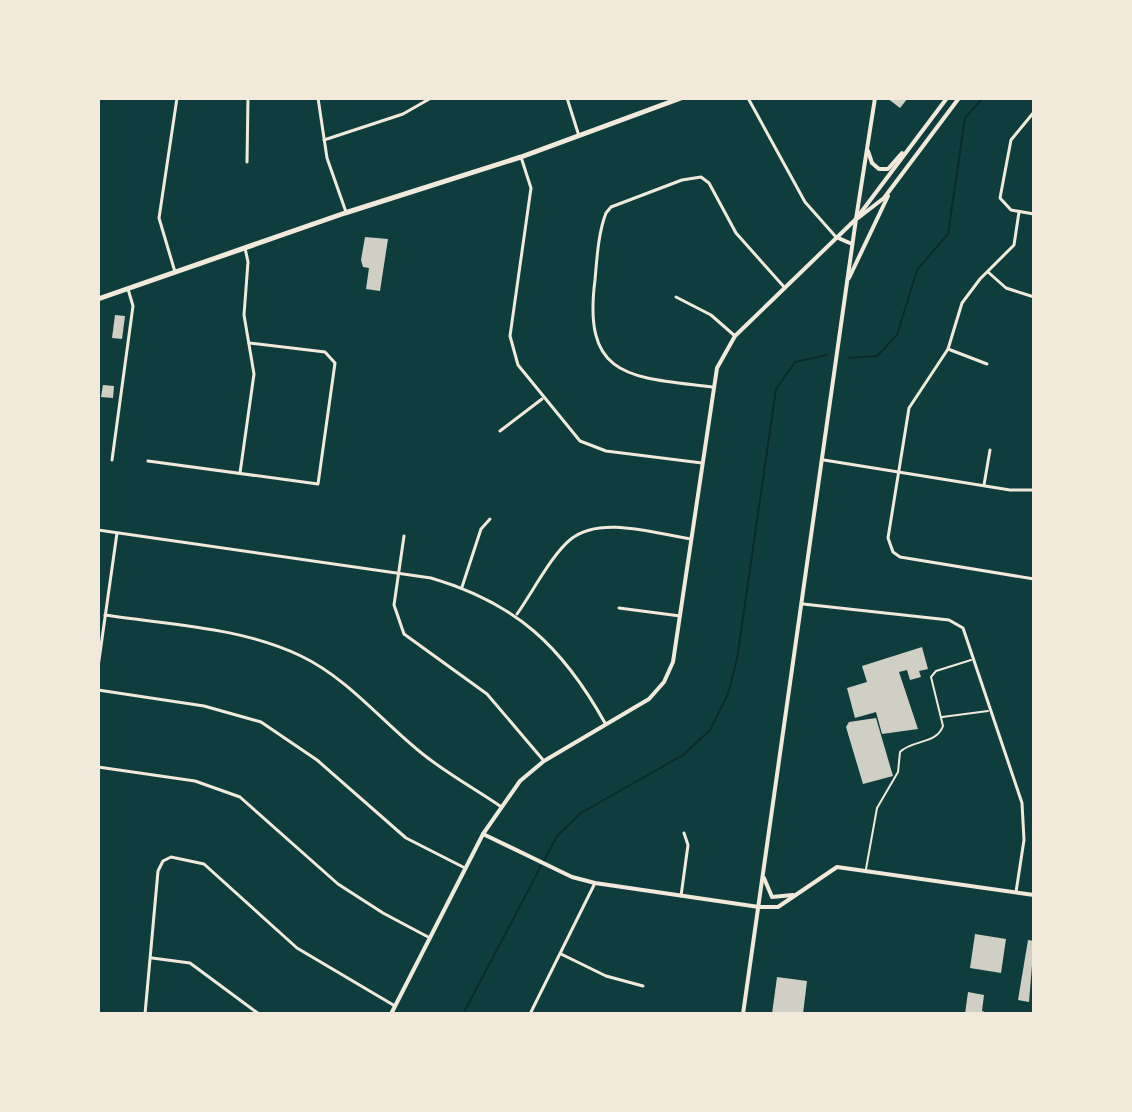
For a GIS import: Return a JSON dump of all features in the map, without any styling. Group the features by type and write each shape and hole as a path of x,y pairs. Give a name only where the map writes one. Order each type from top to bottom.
{"main road":[{"path":"98,299 346,212 521,157 677,99"}],"street":[{"path":"175,272 159,218 177,98"},
{"path":"247,162 248,98"},
{"path":"318,98 323,140 346,212"},
{"path":"323,140 403,114 431,98"},
{"path":"567,98 579,136"},
{"path":"748,98 805,202 836,237 852,245"},
{"path":"743,1014 875,98"},
{"path":"856,219 947,98"},
{"path":"391,1014 483,834 520,781 544,761 649,699 664,682 673,662 712,387 717,368 735,336 836,237 878,205 959,98"},
{"path":"1034,112 1011,140 1000,198 1004,206 1034,214"},
{"path":"868,151 872,163 879,169 888,169 917,137"},
{"path":"521,157 530,180 531,198 510,336 518,365 572,435 591,446 702,463"},
{"path":"712,387 633,375 613,363 597,342 591,313 602,223 611,207 682,180 706,179 736,233 785,288"},
{"path":"848,279 898,181"},
{"path":"1019,212 1014,245 962,303 948,349 909,408 888,538 893,552 900,557 1034,579"},
{"path":"240,473 254,374 244,304 248,262 245,248"},
{"path":"988,272 1006,288 1034,297"},
{"path":"112,460 133,306 128,289"},
{"path":"676,297 711,315 735,336"},
{"path":"148,461 318,484 335,363 333,357 325,352 249,343"},
{"path":"948,349 987,364"},
{"path":"500,431 542,399"},
{"path":"984,485 990,450"},
{"path":"824,460 898,473 1034,490"},
{"path":"462,587 481,529 490,519"},
{"path":"516,615 569,540 582,532 602,527 691,539"},
{"path":"98,530 399,573 462,587 516,615 572,669 605,723"},
{"path":"98,667 117,533"},
{"path":"404,536 394,605 404,634 487,694 544,761"},
{"path":"803,604 949,620 963,628 988,711 1006,750 1022,803 1024,840 1016,892"},
{"path":"619,608 680,616"},
{"path":"105,615 233,634 303,657 335,677 425,757 500,806"},
{"path":"98,690 204,706 261,722 317,760 406,838 465,868"},
{"path":"98,767 195,781 240,797 338,884 430,938"},
{"path":"681,896 688,845 684,833"},
{"path":"483,834 552,867 595,883 759,907 778,907 832,868 866,870 1034,895"},
{"path":"145,1014 158,871 163,861 181,856 204,864 297,948 395,1006"},
{"path":"763,875 772,897 796,894"},
{"path":"530,1014 595,883"},
{"path":"561,954 606,976 643,986"},
{"path":"151,958 190,963 259,1014"}],"lane":[{"path":"866,870 873,822 885,792 898,772 898,758 907,746 940,733 941,717 931,677 949,665 973,659"},
{"path":"941,717 988,711"}],"building":[{"path":"887,98 908,98 900,108"},
{"path":"365,237 388,239 380,291 366,289 369,268 363,267 361,260"},
{"path":"115,315 125,316 122,339 112,338"},
{"path":"103,385 114,386 113,398 101,397"},
{"path":"922,647 928,669 919,671 921,677 910,680 907,670 899,672 918,729 882,734 876,712 855,718 847,688 867,682 862,666"},
{"path":"876,718 893,776 863,784 846,727 849,722"},
{"path":"975,934 1006,939 1001,973 970,968"},
{"path":"1028,940 1034,941 1029,1002 1018,1000"},
{"path":"777,977 807,981 803,1014 772,1014"},
{"path":"968,992 984,995 982,1011 991,1014 965,1014"}],"waterway":[{"path":"848,358 877,356 897,335 917,270 948,234 965,118 983,98"},
{"path":"463,1014 557,836 581,813 683,755 710,730 728,694 737,659 776,389 795,362 827,355"}]}
